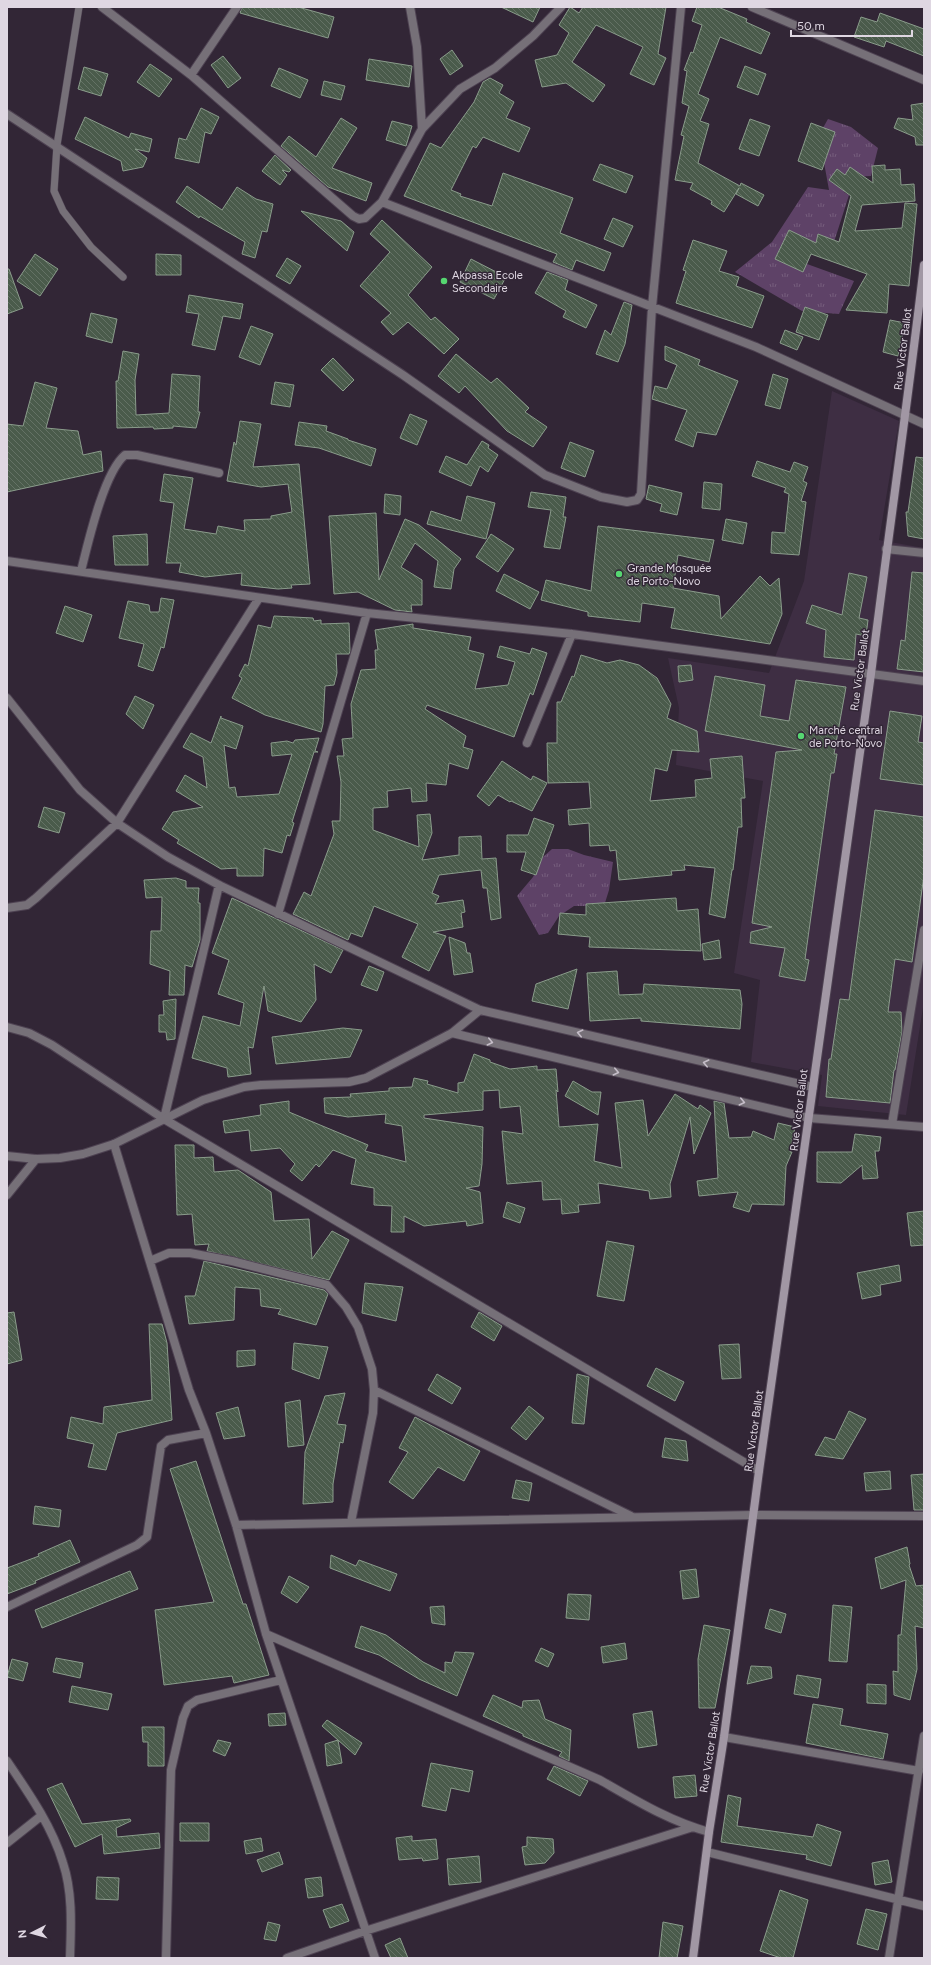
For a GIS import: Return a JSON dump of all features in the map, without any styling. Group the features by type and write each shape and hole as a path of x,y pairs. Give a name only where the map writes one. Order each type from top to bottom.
{"main road":[{"name":"Rue Victor Ballot","path":"693,1958 759,1471 871,674 886,549 906,418 924,265"}],"street":[{"path":"102,7 192,75 353,216 359,219 365,218 382,202 422,129 460,89 495,68 533,36 561,7"},
{"path":"192,75 237,7"},
{"path":"410,7 417,47 422,129"},
{"path":"7,114 403,375 545,475 601,496 627,502 637,500 641,494 652,307 681,7"},
{"path":"752,7 924,80"},
{"path":"382,202 756,347 906,418 924,424"},
{"path":"81,571 95,515 118,461 125,455 137,455 219,473"},
{"path":"886,549 924,553"},
{"path":"7,561 367,613 572,634 924,681"},
{"path":"7,908 27,905 36,898 116,823 259,598"},
{"path":"278,914 367,613"},
{"path":"527,743 572,634"},
{"path":"7,698 80,790 116,823 168,857 278,914 480,1010 813,1087"},
{"path":"164,1119 220,885"},
{"path":"892,1124 924,930"},
{"path":"7,1156 36,1159 75,1156 114,1144 203,1100 244,1087 349,1082 366,1078 452,1033 480,1010"},
{"path":"7,1027 29,1033 52,1045 164,1119 759,1471"},
{"path":"452,1033 809,1118 924,1127"},
{"path":"114,1144 189,1390 206,1433 236,1524 266,1634 375,1958"},
{"path":"7,1194 36,1159"},
{"path":"150,1261 169,1253 190,1253 232,1261 327,1285 346,1307 358,1327 372,1368 374,1390 373,1413 351,1522"},
{"path":"374,1390 633,1517"},
{"path":"7,1607 137,1545 147,1537 161,1446 168,1440 206,1433"},
{"path":"236,1524 754,1515 924,1516"},
{"path":"266,1634 600,1780 651,1809 693,1827 709,1832"},
{"path":"166,1958 171,1770 183,1718 188,1706 197,1700 281,1680"},
{"path":"889,1958 924,1736"},
{"path":"724,1737 918,1771"},
{"path":"7,1760 33,1798 63,1863 70,1894 70,1958"},
{"path":"7,1843 41,1816"},
{"path":"287,1958 365,1931 693,1827"},
{"path":"707,1852 924,1906"}],"lane":[{"path":"79,7 57,146 53,183 54,191 63,211 91,246 122,277"}],"shaded area":[{"name":"Marché central de Porto-Novo","path":"832,391 899,421 879,540 924,548 924,1001 906,1115 818,1106 822,1075 751,1062 760,980 734,973 763,781 676,765 679,708 668,658 769,673 804,581"}],"green space":[{"path":"828,119 851,127 878,148 871,176 848,177 844,192 849,195 834,242 817,239 807,264 854,281 839,314 802,311 735,272 772,242 808,187 829,190 819,135"},
{"path":"552,849 568,849 584,855 613,862 609,890 604,906 574,906 559,916 548,933 539,935 517,896 533,877 543,857"}],"building":[{"path":"242,7 298,7 334,17 328,38 240,13"},
{"path":"501,7 540,7 533,22"},
{"path":"570,7 579,13 583,7 666,7 658,54 666,58 654,85 630,74 643,47 596,25 572,62 605,85 593,102 566,83 542,87 535,60 557,55 569,33 559,25"},
{"path":"697,7 718,7 747,19 746,22 770,33 761,54 720,37 698,94 709,99 700,121 709,124 698,163 740,186 741,183 764,195 758,206 736,194 739,188 724,212 711,204 712,201 690,189 693,183 675,180 684,136 681,135 689,106 682,103 687,71 684,70 691,52 693,53 702,25 692,21"},
{"path":"880,13 924,29 924,56 886,41 884,47 854,37 861,17 877,22"},
{"path":"452,50 463,66 450,75 440,59"},
{"path":"223,56 241,78 228,88 211,65"},
{"path":"369,59 412,66 409,87 366,80"},
{"path":"150,64 172,79 159,97 137,82"},
{"path":"745,66 766,74 758,95 737,87"},
{"path":"84,67 108,74 101,96 78,89"},
{"path":"279,68 308,80 300,98 271,86"},
{"path":"490,78 503,85 499,93 514,102 506,118 530,128 519,152 483,137 476,148 473,146 451,190 461,194 460,196 492,206 503,173 573,198 560,233 611,253 604,271 576,260 572,270 553,262 557,254 404,196 430,143 441,148 474,102 483,82"},
{"path":"324,81 345,86 341,100 321,95"},
{"path":"924,103 924,145 916,145 915,137 894,128 898,118 913,120 911,105"},
{"path":"201,108 219,117 211,134 205,132 199,163 175,158 179,138 186,140"},
{"path":"85,117 129,138 131,133 152,139 149,152 135,149 147,158 143,167 123,171 121,161 75,139"},
{"path":"341,118 357,128 332,168 372,183 366,201 328,187 281,146 289,136 316,157"},
{"path":"750,119 770,126 759,156 739,149"},
{"path":"392,121 412,126 406,146 386,140"},
{"path":"811,123 835,132 822,170 798,161"},
{"path":"275,155 291,170 289,172 282,170 287,175 280,185 262,171"},
{"path":"600,164 633,176 626,193 593,180"},
{"path":"885,165 885,170 900,169 901,185 914,184 915,201 862,205 855,231 902,228 905,203 917,204 909,286 889,284 887,313 846,310 867,274 811,254 803,272 775,259 789,230 816,243 818,234 839,242 851,196 829,180 837,169 845,175 850,167 873,183 872,166"},
{"path":"187,186 222,210 237,187 256,199 273,204 267,232 262,231 255,258 242,254 245,242 200,216 199,218 176,202"},
{"path":"301,211 341,221 354,232 347,251"},
{"path":"613,218 633,226 623,247 604,239"},
{"path":"382,220 432,267 408,295 431,320 435,317 459,339 444,354 408,322 393,335 381,322 391,313 360,286 390,252 370,234"},
{"path":"693,240 727,251 719,271 739,277 736,286 764,296 752,328 676,303 686,271 683,270"},
{"path":"35,254 58,269 40,296 17,281"},
{"path":"156,254 181,255 181,275 156,275"},
{"path":"287,258 301,266 290,284 276,276"},
{"path":"471,259 506,277 494,299 460,282"},
{"path":"7,269 9,269 23,308 7,314"},
{"path":"547,272 568,280 565,290 597,305 586,328 563,317 566,311 535,293"},
{"path":"189,295 243,304 240,319 223,316 215,350 192,345 199,314 186,312"},
{"path":"624,302 632,305 625,344 618,362 596,354 605,330 611,335"},
{"path":"805,307 828,315 819,340 796,332"},
{"path":"91,313 117,319 112,343 86,336"},
{"path":"890,320 905,323 898,356 883,352"},
{"path":"251,326 273,334 260,365 239,357"},
{"path":"785,330 803,337 797,350 780,343"},
{"path":"665,346 700,360 698,365 738,381 716,435 697,432 693,447 675,440 687,410 652,399 655,386 667,389 677,365 665,360"},
{"path":"123,351 139,354 135,380 136,415 169,413 172,374 200,376 198,412 200,412 196,428 173,426 173,428 154,429 153,427 117,428 116,381 118,381"},
{"path":"456,354 491,383 497,378 529,408 525,412 547,427 533,447 507,431 465,386 459,393 438,376"},
{"path":"333,358 354,380 343,391 321,370"},
{"path":"773,374 788,379 780,409 765,405"},
{"path":"35,382 57,388 46,428 78,431 83,455 101,451 103,471 7,492 7,424 23,426"},
{"path":"275,382 294,385 290,407 271,404"},
{"path":"410,414 427,421 417,445 400,438"},
{"path":"240,421 261,424 253,467 299,464 310,584 291,585 292,588 278,589 241,585 242,573 205,577 179,572 181,563 166,563 174,503 160,501 164,474 193,478 184,529 216,534 218,526 245,531 244,520 271,519 271,516 292,512 288,484 261,487 227,481 234,442 236,445"},
{"path":"299,422 327,426 326,431 376,449 371,466 319,448 295,445"},
{"path":"482,441 489,445 488,448 498,455 488,472 480,466 471,486 439,472 446,456 467,465"},
{"path":"570,442 594,451 585,477 561,468"},
{"path":"916,457 924,458 924,539 908,536 906,512 908,512"},
{"path":"757,461 790,472 794,462 808,467 803,481 807,483 801,501 806,502 799,555 771,553 772,532 785,533 789,494 784,492 786,488 752,476"},
{"path":"704,482 722,484 720,510 702,508"},
{"path":"649,485 682,493 677,515 660,511 662,504 646,499"},
{"path":"531,492 566,497 563,517 566,517 560,549 544,547 551,510 528,507"},
{"path":"385,494 401,496 400,515 384,513"},
{"path":"467,496 495,503 486,539 427,524 431,511 461,521"},
{"path":"376,513 379,580 405,519 419,525 461,559 454,569 451,589 434,587 438,561 415,543 401,567 422,580 422,605 411,605 412,612 395,610 358,592 334,594 329,516"},
{"path":"726,519 747,523 743,544 722,540"},
{"path":"598,526 714,540 709,562 678,555 673,588 719,596 721,619 760,576 770,586 779,578 782,614 770,644 671,628 675,608 642,603 640,622 588,616 588,612 541,600 546,580 591,591"},
{"path":"147,534 148,565 115,565 113,536"},
{"path":"491,534 514,549 498,572 476,557"},
{"path":"912,572 924,573 924,672 897,669 901,640 905,641"},
{"path":"849,573 867,577 859,618 868,620 866,636 856,634 854,660 824,657 826,630 806,623 812,605 842,615"},
{"path":"504,574 539,592 530,609 496,591"},
{"path":"161,598 174,600 164,648 161,647 153,671 138,666 144,644 119,638 128,601 149,605 150,612 159,612"},
{"path":"65,606 92,615 83,642 56,633"},
{"path":"274,616 313,618 314,621 321,620 321,624 349,623 350,651 349,654 336,654 337,673 334,685 325,686 323,724 321,732 265,715 232,698 242,678 239,676 245,664 248,666 258,625 271,628"},
{"path":"413,624 413,628 471,637 468,650 484,654 475,689 508,685 515,662 497,657 500,646 530,654 532,648 547,653 533,695 530,693 514,737 427,705 425,709 466,736 463,747 473,750 468,769 449,763 446,785 426,783 427,801 412,802 411,788 387,791 388,807 373,808 373,830 419,847 417,815 430,814 432,833 422,860 459,855 459,837 481,836 482,859 496,858 501,918 491,920 487,888 483,888 481,870 439,875 432,893 439,896 435,904 463,900 465,912 461,913 463,927 433,932 446,936 429,971 402,957 418,924 374,906 362,937 351,933 348,940 293,914 304,892 311,896 334,834 332,821 340,821 341,782 337,756 344,756 342,739 353,738 351,704 361,670 376,669 375,650 378,650 375,630"},
{"path":"581,655 607,663 620,660 639,665 657,678 671,704 667,718 697,731 699,752 672,750 667,771 655,768 650,801 696,797 695,780 712,778 710,759 742,756 745,798 741,798 742,827 738,827 725,918 709,914 715,868 684,865 685,870 671,871 672,875 619,880 616,850 610,851 609,845 590,846 589,823 569,825 568,810 591,808 589,782 548,783 547,743 557,743 557,702 561,702 572,676 574,677"},
{"path":"691,665 693,680 679,682 678,666"},
{"path":"715,676 765,685 760,716 789,721 796,680 846,687 834,754 837,754 834,773 831,773 805,959 809,960 805,981 779,976 785,948 750,943 751,932 772,927 752,923 776,752 802,750 705,731"},
{"path":"135,696 154,705 143,729 126,714"},
{"path":"890,711 922,716 918,742 924,743 924,785 880,779"},
{"path":"221,716 221,718 243,726 236,749 224,745 229,788 235,787 237,797 279,794 292,754 272,756 271,743 287,741 293,743 295,740 319,738 315,751 318,752 314,752 292,822 294,823 290,836 287,835 282,853 264,848 263,876 237,876 237,868 221,869 177,843 179,840 162,829 173,812 203,807 176,791 185,775 207,788 203,757 183,747 191,733 211,743"},
{"path":"502,761 531,780 533,776 547,783 532,811 511,801 510,802 498,795 489,806 477,796"},
{"path":"44,807 65,813 59,833 38,827"},
{"path":"875,810 924,817 924,875 912,962 895,959 888,1012 901,1012 902,1032 894,1070 890,1103 826,1097 829,1059 831,1059 840,999 849,1000"},
{"path":"534,818 554,825 536,875 521,870 526,852 507,852 507,835 528,835"},
{"path":"176,878 186,881 186,888 199,888 198,903 200,903 200,940 192,967 185,965 184,995 169,995 170,971 150,964 151,931 161,931 162,897 146,898 144,880"},
{"path":"232,898 343,950 331,973 314,964 316,1000 301,1022 268,1011 264,986 253,1048 248,1047 251,1074 228,1077 227,1068 192,1058 203,1016 240,1026 244,1003 218,994 229,960 212,953"},
{"path":"676,898 677,911 698,909 701,951 589,947 590,937 558,934 560,913 586,915 586,904"},
{"path":"449,937 465,943 467,953 470,953 473,972 454,975"},
{"path":"719,940 721,958 704,960 702,944"},
{"path":"369,966 384,972 377,991 361,985"},
{"path":"577,969 568,1009 532,1001 536,984"},
{"path":"617,971 619,995 643,994 644,984 740,990 742,1004 740,1029 641,1021 641,1018 590,1021 587,973"},
{"path":"176,999 175,1039 167,1040 166,1032 159,1032 159,1015 164,1015 163,1001"},
{"path":"343,1028 362,1030 350,1057 276,1064 272,1037"},
{"path":"474,1054 490,1060 490,1062 510,1069 537,1066 537,1070 556,1069 559,1127 598,1124 594,1161 622,1168 615,1103 643,1100 648,1136 675,1094 698,1109 700,1105 711,1113 694,1154 690,1117 670,1184 671,1197 650,1199 649,1191 598,1183 600,1203 578,1205 579,1212 562,1214 561,1199 543,1200 542,1181 507,1184 502,1131 523,1134 520,1106 500,1108 499,1090 483,1091 483,1110 424,1115 424,1118 483,1127 482,1164 479,1186 466,1188 480,1192 483,1223 467,1226 466,1221 424,1226 404,1216 404,1232 391,1232 392,1206 374,1205 374,1188 351,1184 356,1159 333,1150 319,1167 316,1164 302,1181 290,1171 295,1164 280,1148 251,1151 249,1130 225,1133 223,1121 261,1115 260,1105 289,1101 289,1112 368,1145 365,1151 406,1162 402,1126 385,1123 386,1114 348,1117 325,1113 324,1098 351,1097 350,1094 389,1091 389,1088 412,1087 414,1078 428,1081 427,1084 458,1093 458,1083 464,1082"},
{"path":"573,1081 592,1092 601,1092 598,1115 565,1096"},
{"path":"714,1101 724,1103 729,1138 751,1137 753,1131 774,1140 778,1123 795,1127 790,1152 792,1152 786,1166 784,1205 752,1204 749,1212 733,1207 738,1192 699,1196 697,1181 718,1178"},
{"path":"855,1134 881,1137 879,1151 875,1151 878,1178 863,1179 862,1165 841,1183 817,1182 817,1152 852,1152"},
{"path":"175,1145 194,1145 194,1158 213,1157 214,1172 238,1170 271,1192 274,1221 309,1219 312,1259 332,1231 349,1240 329,1280 207,1251 209,1244 195,1245 192,1214 177,1215"},
{"path":"507,1202 525,1208 520,1223 503,1217"},
{"path":"924,1211 924,1245 911,1246 907,1213"},
{"path":"607,1241 634,1246 624,1301 597,1296"},
{"path":"204,1261 324,1290 328,1294 316,1325 278,1314 281,1309 261,1306 260,1289 235,1287 234,1320 189,1324 185,1296 195,1296"},
{"path":"899,1265 901,1281 880,1285 881,1295 862,1299 857,1273"},
{"path":"365,1283 403,1287 396,1321 362,1313"},
{"path":"14,1312 22,1360 7,1364 7,1313"},
{"path":"479,1312 502,1326 494,1341 471,1327"},
{"path":"149,1324 162,1324 167,1343 172,1420 117,1433 106,1470 88,1467 94,1444 67,1438 71,1417 103,1424 104,1407 152,1400"},
{"path":"294,1343 328,1347 319,1379 292,1369"},
{"path":"739,1344 741,1378 722,1379 719,1345"},
{"path":"255,1350 255,1365 237,1367 237,1351"},
{"path":"656,1368 684,1382 675,1401 647,1386"},
{"path":"437,1374 461,1388 452,1404 428,1390"},
{"path":"577,1374 589,1377 584,1424 572,1423"},
{"path":"345,1393 337,1424 346,1425 343,1443 340,1442 333,1484 333,1502 303,1504 305,1452 325,1396"},
{"path":"300,1400 304,1445 288,1447 285,1403"},
{"path":"529,1406 544,1418 526,1440 511,1428"},
{"path":"238,1407 245,1436 224,1439 216,1413"},
{"path":"849,1411 866,1419 843,1459 815,1455 825,1437 835,1440"},
{"path":"415,1417 480,1451 464,1481 438,1467 413,1499 389,1482 408,1452 399,1448"},
{"path":"665,1438 686,1441 688,1461 662,1457"},
{"path":"196,1461 243,1604 246,1604 269,1675 234,1683 232,1676 164,1685 155,1610 214,1602 170,1469"},
{"path":"890,1471 891,1489 866,1491 864,1473"},
{"path":"924,1474 924,1510 914,1510 911,1475"},
{"path":"516,1480 532,1483 529,1501 512,1498"},
{"path":"35,1506 61,1510 59,1527 33,1524"},
{"path":"70,1540 80,1562 35,1581 36,1583 7,1594 7,1568 39,1556 38,1554"},
{"path":"907,1547 909,1565 916,1586 924,1585 924,1628 915,1626 917,1669 910,1700 894,1695 893,1671 898,1672 898,1635 901,1635 906,1580 881,1589 875,1558"},
{"path":"331,1555 356,1566 359,1560 397,1574 390,1591 330,1568"},
{"path":"696,1569 699,1597 683,1599 680,1571"},
{"path":"130,1571 138,1589 42,1628 35,1610"},
{"path":"289,1576 309,1587 297,1603 281,1593"},
{"path":"568,1594 591,1595 589,1620 566,1618"},
{"path":"833,1605 852,1607 847,1662 829,1661"},
{"path":"444,1606 445,1625 432,1623 430,1607"},
{"path":"770,1609 786,1614 781,1633 765,1628"},
{"path":"704,1625 730,1630 715,1708 699,1708 698,1659"},
{"path":"361,1626 386,1635 423,1662 445,1673 445,1662 452,1663 455,1652 474,1653 457,1696 419,1679 379,1655 355,1647"},
{"path":"625,1643 627,1659 603,1663 601,1647"},
{"path":"541,1648 554,1654 548,1667 535,1661"},
{"path":"56,1658 83,1663 80,1678 53,1672"},
{"path":"12,1659 28,1663 23,1681 7,1677"},
{"path":"751,1666 771,1667 772,1678 747,1684"},
{"path":"797,1675 821,1679 818,1698 794,1694"},
{"path":"867,1684 886,1685 886,1704 867,1703"},
{"path":"72,1686 112,1694 108,1710 69,1702"},
{"path":"493,1695 522,1708 523,1701 539,1700 545,1719 571,1730 569,1761 559,1756 562,1752 523,1736 523,1734 483,1716"},
{"path":"813,1704 843,1709 840,1725 888,1734 883,1759 806,1743"},
{"path":"652,1711 657,1745 638,1748 633,1714"},
{"path":"285,1713 286,1725 269,1726 268,1714"},
{"path":"327,1720 362,1743 355,1755 322,1726"},
{"path":"142,1727 164,1727 164,1766 148,1766 148,1742 143,1742"},
{"path":"218,1740 231,1743 225,1756 213,1751"},
{"path":"338,1740 342,1763 327,1766 325,1744"},
{"path":"431,1763 473,1771 469,1792 451,1788 446,1811 422,1806"},
{"path":"554,1766 588,1781 580,1796 547,1779"},
{"path":"695,1775 697,1796 675,1798 673,1777"},
{"path":"62,1783 82,1824 130,1819 131,1821 116,1828 117,1837 159,1833 160,1848 104,1854 102,1834 75,1847 47,1789"},
{"path":"728,1795 741,1798 737,1826 813,1837 817,1824 841,1832 831,1866 806,1859 807,1855 721,1842"},
{"path":"180,1823 209,1823 209,1841 180,1841"},
{"path":"412,1836 412,1841 436,1839 438,1859 423,1861 422,1858 399,1860 396,1838"},
{"path":"527,1837 553,1839 554,1853 545,1863 525,1865 522,1847 527,1846"},
{"path":"261,1838 263,1851 246,1854 244,1841"},
{"path":"279,1852 283,1864 262,1872 257,1860"},
{"path":"479,1856 481,1882 449,1885 447,1859"},
{"path":"888,1860 892,1882 875,1885 872,1863"},
{"path":"97,1877 119,1878 118,1900 96,1899"},
{"path":"321,1877 323,1896 308,1898 305,1879"},
{"path":"780,1890 808,1900 793,1958 781,1958 760,1951"},
{"path":"342,1904 349,1921 330,1928 323,1910"},
{"path":"866,1909 887,1914 878,1950 857,1944"},
{"path":"268,1922 280,1925 276,1941 264,1939"},
{"path":"663,1922 683,1926 677,1958 659,1958"},
{"path":"400,1938 408,1958 391,1958 385,1945"}],"place":[{"name":"Akpassa Ecole Secondaire","path":"444,281"},
{"name":"Grande Mosquée de Porto-Novo","path":"619,574"},
{"name":"Marché central de Porto-Novo","path":"801,736"}]}
